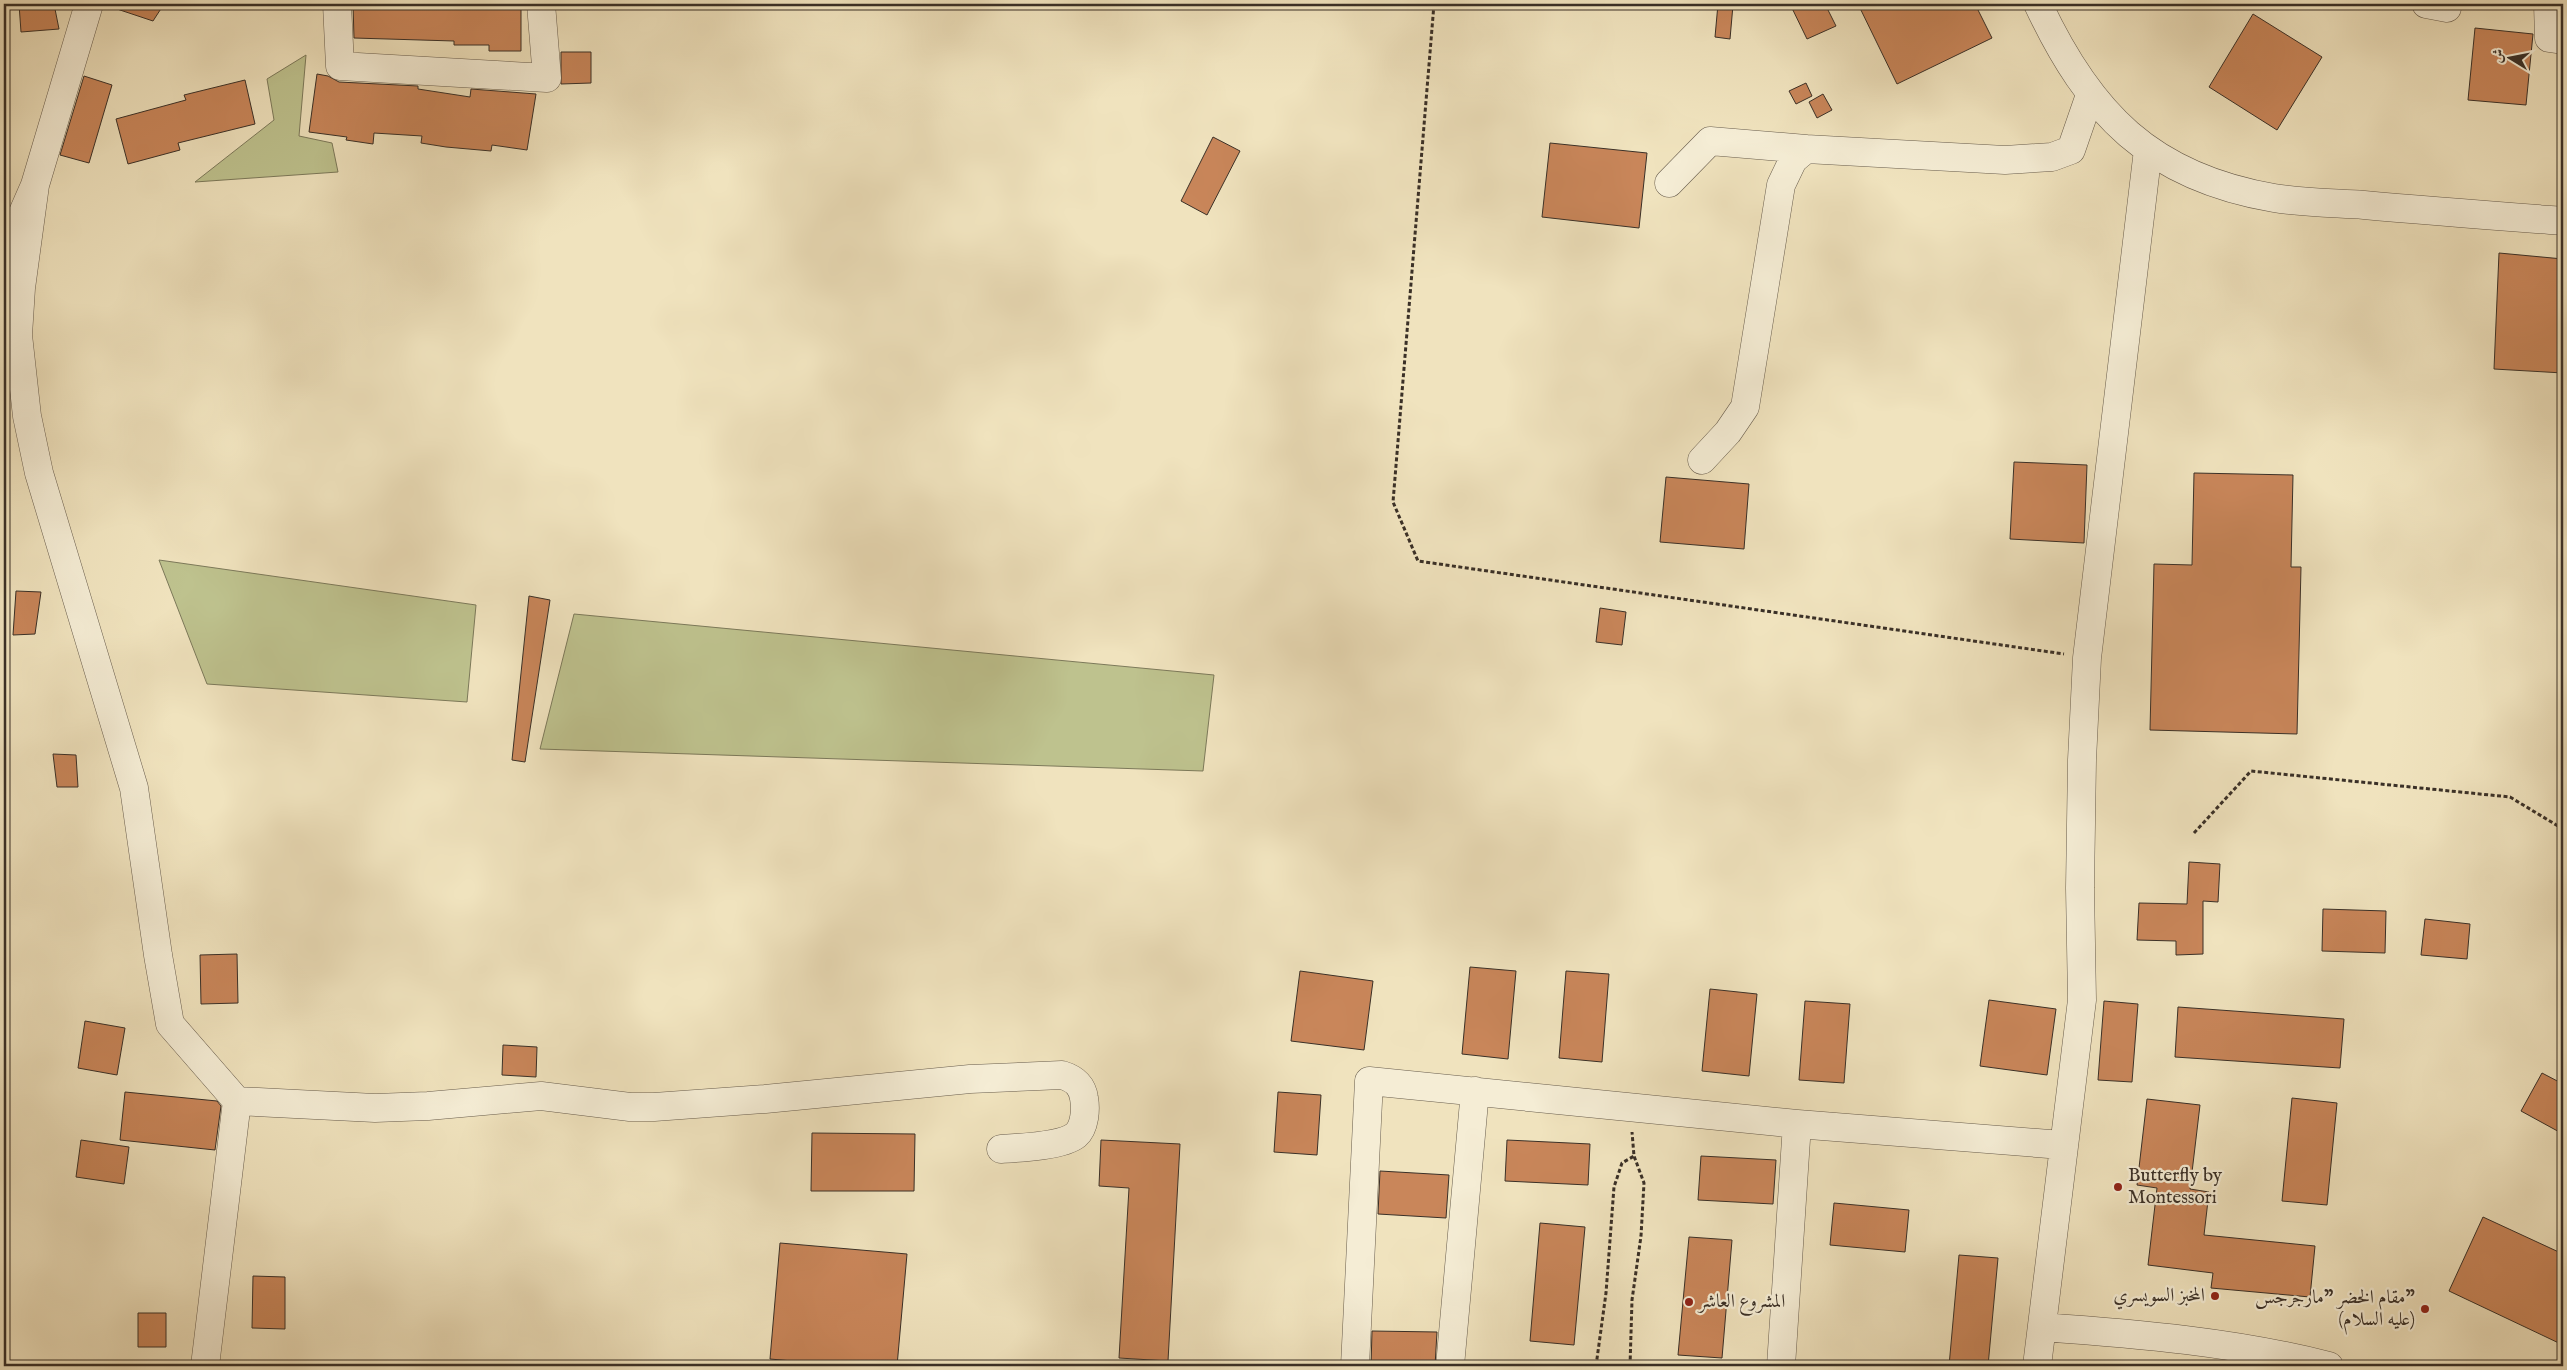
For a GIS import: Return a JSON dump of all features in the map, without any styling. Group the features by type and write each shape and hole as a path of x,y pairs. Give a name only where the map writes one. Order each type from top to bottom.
{"street":[{"path":"4,256 35,185 89,4"},
{"path":"337,4 340,66 547,78 541,4"},
{"path":"2038,4 2067,62 2090,95 2117,125 2148,150 2177,167 2207,181 2275,198 2563,221"},
{"path":"2548,4 2549,38 2563,40"},
{"path":"1669,183 1710,141 1806,149 2006,160 2052,157 2071,150 2090,95"},
{"path":"1702,460 1728,432 1746,407 1781,185 1793,160 1806,149"},
{"path":"2037,1366 2062,1145 2082,1000 2080,888 2082,760 2087,658 2148,150"},
{"path":"35,185 21,288 18,336 27,416 39,473 134,788 170,1024 237,1101 375,1108 428,1106 540,1096 630,1107 654,1107 766,1099 970,1079 1062,1075 1074,1079 1080,1086 1084,1098 1082,1127 1076,1135 1065,1140 1000,1149"},
{"path":"1355,1366 1369,1081 1797,1124 2062,1145"},
{"path":"1450,1366 1475,1091"},
{"path":"205,1366 237,1101"},
{"path":"1781,1366 1797,1124"},
{"path":"2042,1328 2199,1341 2253,1349 2329,1366"}],"path":[{"path":"1434,4 1393,502 1418,561 2087,658"},
{"path":"2194,832 2251,771 2510,797 2563,829"},
{"path":"1630,1366 1632,1300 1641,1236 1644,1183 1634,1156 1632,1132"},
{"path":"1596,1366 1605,1303 1614,1187 1622,1163 1634,1156"}],"green space":[{"path":"306,55 299,136 332,143 338,172 195,182 274,120 267,79"},
{"path":"159,560 476,605 467,702 207,684"},
{"path":"574,614 1214,675 1203,771 540,749"}],"building":[{"path":"19,4 54,4 59,29 21,32"},
{"path":"112,4 164,4 153,21 111,7"},
{"path":"353,4 521,4 521,51 489,51 489,45 454,45 454,41 354,38"},
{"path":"1718,4 1733,5 1730,39 1715,37"},
{"path":"1790,4 1825,4 1836,26 1807,39"},
{"path":"1858,4 1975,4 1992,38 1897,84"},
{"path":"2253,14 2322,57 2277,130 2209,87"},
{"path":"2475,28 2533,34 2526,105 2468,100"},
{"path":"561,52 591,52 591,83 561,84"},
{"path":"317,74 328,76 339,82 418,86 418,89 470,97 471,89 536,94 527,150 492,145 491,151 446,147 421,143 422,136 374,133 373,144 346,140 347,137 309,132"},
{"path":"84,76 112,85 89,163 60,155"},
{"path":"245,80 255,124 178,143 180,150 128,164 116,119 186,100 184,95"},
{"path":"1806,83 1812,96 1796,104 1789,91"},
{"path":"1823,94 1832,110 1817,118 1809,102"},
{"path":"1213,137 1240,151 1207,215 1181,201"},
{"path":"1550,143 1647,153 1639,228 1542,217"},
{"path":"2499,253 2563,259 2563,373 2494,369"},
{"path":"2014,462 2087,465 2084,543 2010,539"},
{"path":"2194,473 2293,475 2291,567 2301,567 2297,734 2150,730 2154,564 2192,565"},
{"path":"1666,477 1749,484 1744,549 1660,542"},
{"path":"16,591 41,592 35,634 13,635"},
{"path":"529,596 550,600 525,762 512,760"},
{"path":"1600,608 1626,612 1622,645 1596,642"},
{"path":"53,754 76,755 78,787 57,787"},
{"path":"2189,862 2220,864 2218,902 2203,901 2203,954 2176,955 2176,941 2137,940 2139,903 2187,904"},
{"path":"2323,909 2386,911 2385,953 2322,951"},
{"path":"2425,919 2470,924 2467,959 2421,955"},
{"path":"237,954 238,1003 201,1004 200,955"},
{"path":"1470,967 1516,971 1508,1059 1462,1054"},
{"path":"1300,971 1373,981 1364,1050 1291,1041"},
{"path":"1566,971 1609,974 1602,1062 1559,1058"},
{"path":"1710,989 1757,994 1749,1076 1702,1071"},
{"path":"1989,1000 2056,1009 2047,1075 1980,1066"},
{"path":"1805,1001 1850,1004 1844,1083 1799,1080"},
{"path":"2104,1001 2138,1004 2132,1082 2098,1080"},
{"path":"2178,1007 2344,1019 2340,1068 2175,1057"},
{"path":"85,1021 125,1028 117,1075 78,1068"},
{"path":"503,1045 537,1047 536,1077 502,1075"},
{"path":"2542,1073 2563,1084 2563,1134 2521,1111"},
{"path":"125,1092 217,1101 221,1106 215,1150 120,1140"},
{"path":"1278,1092 1321,1095 1317,1155 1274,1152"},
{"path":"2292,1098 2337,1103 2327,1205 2282,1201"},
{"path":"2147,1099 2200,1105 2190,1189 2209,1192 2204,1235 2315,1246 2310,1297 2211,1288 2213,1273 2148,1265 2157,1188 2137,1185"},
{"path":"812,1133 915,1134 914,1191 811,1191"},
{"path":"81,1140 129,1147 124,1184 76,1177"},
{"path":"1101,1140 1180,1144 1168,1361 1119,1358 1129,1188 1099,1186"},
{"path":"1507,1140 1590,1144 1588,1185 1505,1181"},
{"path":"1701,1156 1776,1160 1773,1204 1698,1200"},
{"path":"1380,1171 1449,1175 1446,1218 1378,1214"},
{"path":"1834,1203 1909,1210 1905,1252 1830,1245"},
{"path":"2483,1217 2563,1254 2563,1345 2449,1291"},
{"path":"1540,1223 1585,1227 1574,1345 1530,1341"},
{"path":"1689,1237 1732,1240 1722,1358 1678,1355"},
{"path":"780,1243 907,1254 897,1366 849,1366 770,1359"},
{"path":"1959,1255 1998,1258 1988,1366 1949,1366"},
{"path":"253,1276 285,1277 285,1329 252,1328"},
{"path":"138,1313 166,1313 166,1347 138,1347"},
{"path":"1372,1331 1437,1332 1435,1366 1371,1366"}],"place":[{"name":"Butterfly by Montessori","path":"2118,1187"},
{"name":"المخبز السويسري","path":"2215,1296"},
{"name":"المشروع العاشر","path":"1689,1302"},
{"name":"مقام الخضر \"مارجرجس\" (عليه السلام)","path":"2425,1309"}]}
